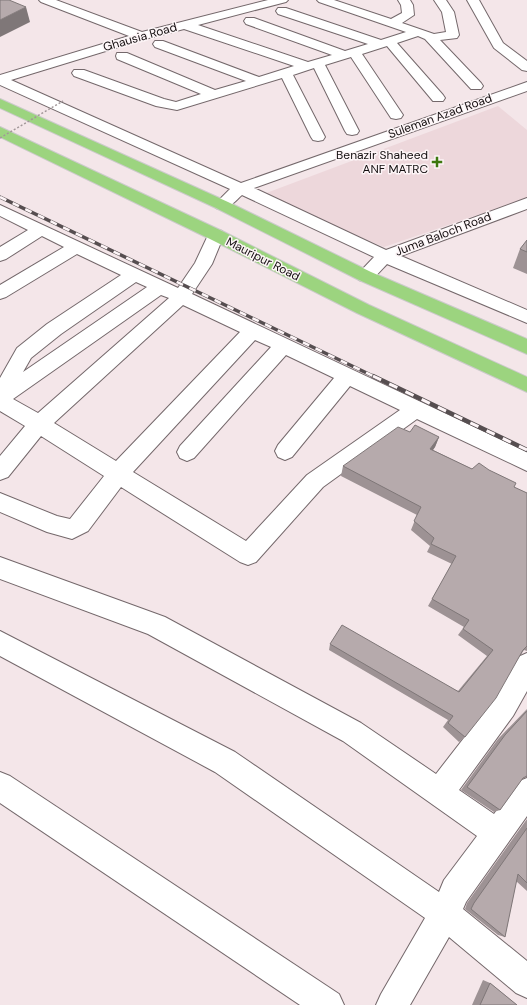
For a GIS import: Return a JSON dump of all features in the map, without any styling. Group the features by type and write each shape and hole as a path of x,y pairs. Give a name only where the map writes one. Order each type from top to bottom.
{"highway":[{"path":"0,104 222,204 366,276 527,347"},
{"name":"Mauripur Road","path":"0,131 216,234 362,309 527,385"}],"street":[{"path":"45,0 141,36"},
{"path":"235,0 256,7"},
{"path":"323,0 393,22 425,35 476,86"},
{"path":"393,22 408,15 407,5 404,0"},
{"path":"79,73 161,103 172,106 181,105 385,42 425,35 453,35 448,12 440,0"},
{"path":"473,0 498,45 527,67"},
{"path":"282,5 385,42 438,98"},
{"name":"Ghausia Road","path":"0,80 141,36 256,7 282,5"},
{"path":"250,21 350,53 396,115"},
{"path":"185,25 313,65 352,131"},
{"path":"159,44 259,81"},
{"path":"122,56 215,95"},
{"path":"286,73 318,137"},
{"path":"0,80 240,188 385,256 527,317"},
{"name":"Suleman Azad Road","path":"222,204 240,188 527,86"},
{"name":"Juma Baloch Road","path":"366,276 385,256 527,203"},
{"path":"507,210 527,216"},
{"path":"1,212 527,462"},
{"path":"0,255 40,230"},
{"path":"0,471 39,424 182,297 203,264 216,234"},
{"path":"0,293 76,247"},
{"path":"0,397 24,352 54,329 134,275"},
{"path":"0,397 160,287"},
{"path":"0,502 55,525 72,529 80,524 118,474 252,331"},
{"path":"187,452 283,346"},
{"path":"285,451 347,376"},
{"path":"0,401 248,555 315,481 416,409"},
{"path":"0,568 156,625 352,732 497,833"},
{"path":"0,642 225,762 445,914 527,982"},
{"path":"439,793 504,707 527,666"},
{"path":"0,786 328,1005"},
{"path":"392,1005 445,914 455,891 527,792"}],"path":[{"path":"0,138 63,101"}],"shaded area":[{"name":"Benazir Shaheed ANF MATRC","path":"498,106 527,130 527,198 384,247 261,195"}],"building":[{"path":"0,0 9,0 26,7 0,20"},
{"path":"527,240 527,252 520,249"},
{"path":"415,425 439,437 430,449 472,469 479,463 489,470 516,483 514,487 527,493 527,646 523,650 496,698 465,737 448,723 453,716 330,644 342,625 459,692 493,650 463,629 469,620 432,599 456,556 431,544 434,538 414,521 421,507 343,466 398,427 410,432"},
{"path":"527,711 527,776 523,778 500,810 467,787 505,735"},
{"path":"527,828 527,883 518,874 505,937 471,909"},
{"path":"490,983 517,1005 480,1005"}],"railway":[{"path":"0,197 375,377"},
{"path":"373,376 527,450"}],"place":[{"name":"Benazir Shaheed ANF MATRC","path":"437,162"}]}
